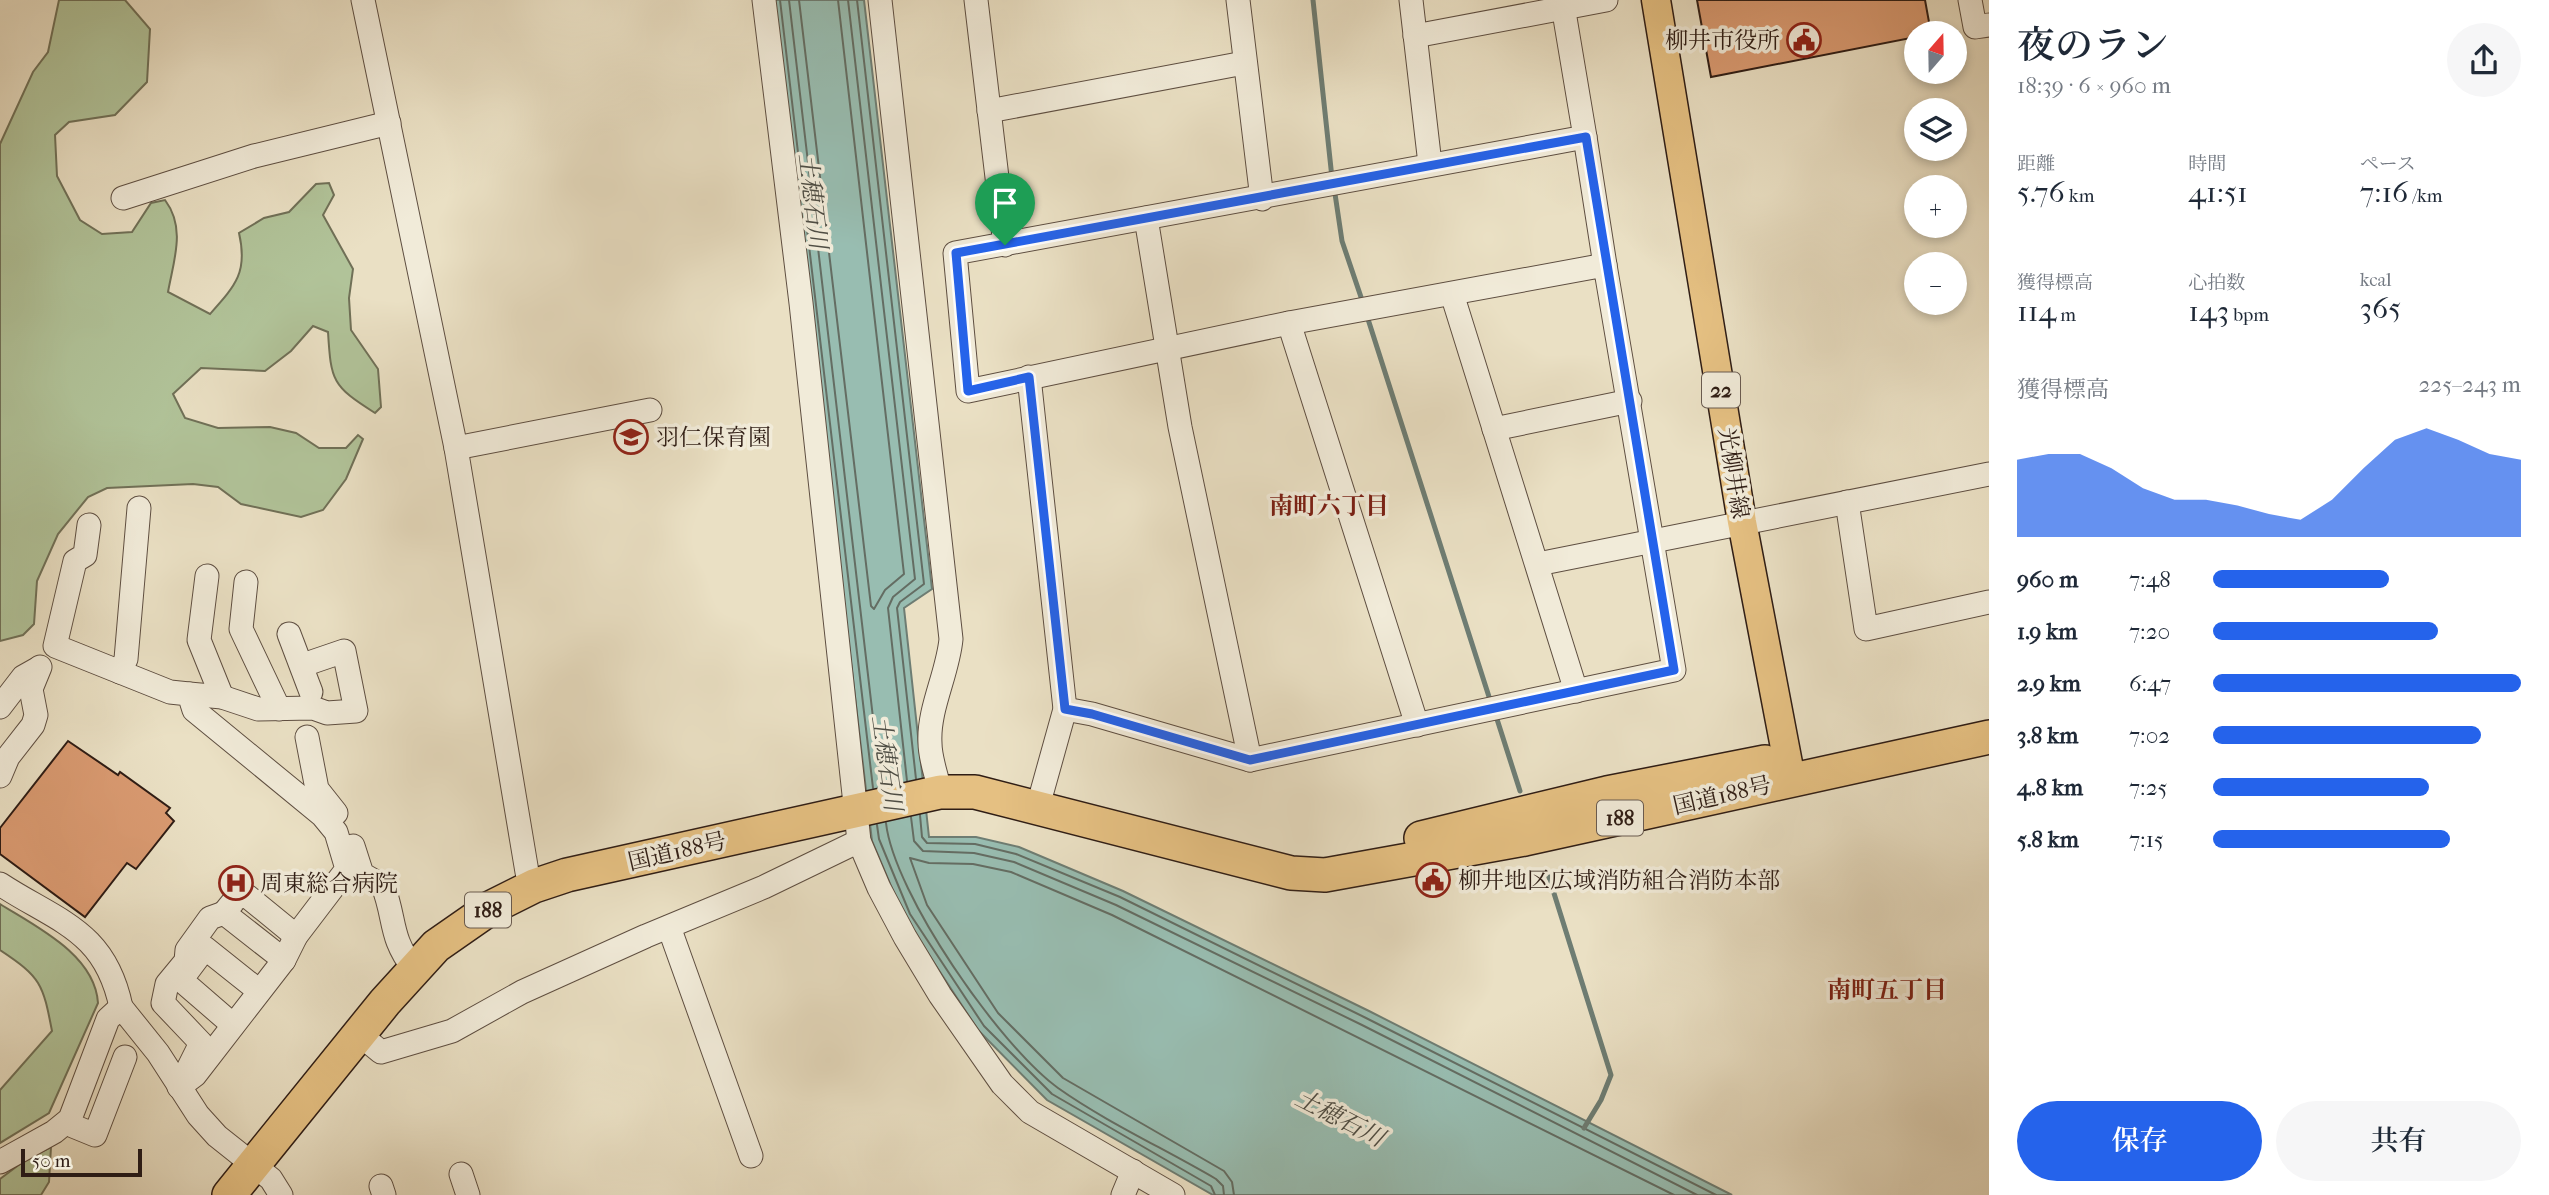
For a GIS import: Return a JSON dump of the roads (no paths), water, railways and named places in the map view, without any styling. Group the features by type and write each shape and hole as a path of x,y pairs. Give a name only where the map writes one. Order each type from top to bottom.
{"highway":[{"name":"国道188号","path":"229,1195 414,969 463,925 534,886 567,875 859,820 936,793 975,792 1038,806 1290,873 1325,874 1525,839 1989,715"},
{"name":"国道188号","path":"1789,769 1989,737"}],"main road":[{"name":"光柳井線","path":"1656,0 1742,522 1789,769"}],"street":[{"path":"363,0 456,447 527,872 534,886"},
{"path":"764,0 859,820 905,937 946,1005 1002,1084 1030,1112 1173,1195"},
{"path":"880,0 951,639 948,665 934,712 930,743 936,793"},
{"path":"976,0 1005,245"},
{"path":"1238,0 1262,199"},
{"path":"1411,0 1430,164"},
{"path":"1415,36 1563,4 1606,0"},
{"path":"1970,0 1975,27 1989,25"},
{"path":"1065,709 1092,714 1250,760 1674,670 1563,4"},
{"path":"989,111 1244,63"},
{"path":"123,198 254,156 389,123"},
{"path":"1586,137 1430,164 1262,199 956,253 968,391 1289,323 1605,265"},
{"path":"1146,218 1193,493 1250,760"},
{"path":"1452,295 1576,691"},
{"path":"1289,323 1417,725"},
{"path":"1029,377 1065,709 1038,806"},
{"path":"1494,429 1630,401"},
{"path":"456,447 650,410"},
{"path":"1538,564 1989,474"},
{"path":"1847,502 1866,629 1989,603"},
{"path":"120,672 126,659 139,508"},
{"path":"89,525 85,555 75,561 55,646 170,692 222,697 258,709 313,708 327,713 356,711 344,651 303,665"},
{"path":"207,576 199,640 222,697"},
{"path":"246,582 241,629 279,709"},
{"path":"289,634 312,692"},
{"path":"3,703 23,677 40,667 78,656"},
{"path":"0,776 8,757 33,725 36,715 31,689 40,667"},
{"path":"179,1087 195,1075 284,960 296,936 347,869 336,832 291,787 194,709 189,694"},
{"path":"3,703 32,701"},
{"path":"307,737 317,789 350,831 362,874 383,886 394,936 400,952 414,969"},
{"path":"359,1034 381,1052 452,1031 522,992 669,927 859,820"},
{"path":"0,884 34,906 61,918 97,949 116,980 121,1007 158,1053 179,1087 217,1136 271,1179 281,1195"},
{"path":"179,1087 201,1043 163,1003 167,984 186,961 187,950 210,918 224,913 237,897 247,896 296,936"},
{"path":"224,913 284,960"},
{"path":"669,927 751,1156"},
{"path":"233,1026 181,980 205,948 259,991"},
{"path":"0,1162 54,1132 71,1119 108,1019 121,1007"},
{"path":"71,1119 73,1126 95,1135 125,1057"},
{"path":"1123,1195 1133,1171"}],"water":[{"name":"土穂石川","path":"773,0 864,0 932,589 904,608 929,837 976,837 1019,847 1123,891 1369,1011 1732,1195 1213,1195 1047,1100 978,1030 904,917 872,841"}],"waterway":[{"path":"1313,0 1332,178"},
{"path":"1334,187 1342,241 1363,303"},
{"path":"1367,316 1491,703"},
{"path":"1496,716 1520,791"},
{"path":"1547,871 1611,1075 1601,1100 1584,1128"}],"place":[{"name":"柳井市役所","path":"1804,40"},
{"name":"羽仁保育園","path":"631,437"},
{"name":"柳井地区広域消防組合消防本部","path":"1433,880"},
{"name":"周東総合病院","path":"236,883"}],"district":[{"name":"南町六丁目","path":"1329,506"},
{"name":"南町五丁目","path":"1887,990"}]}
